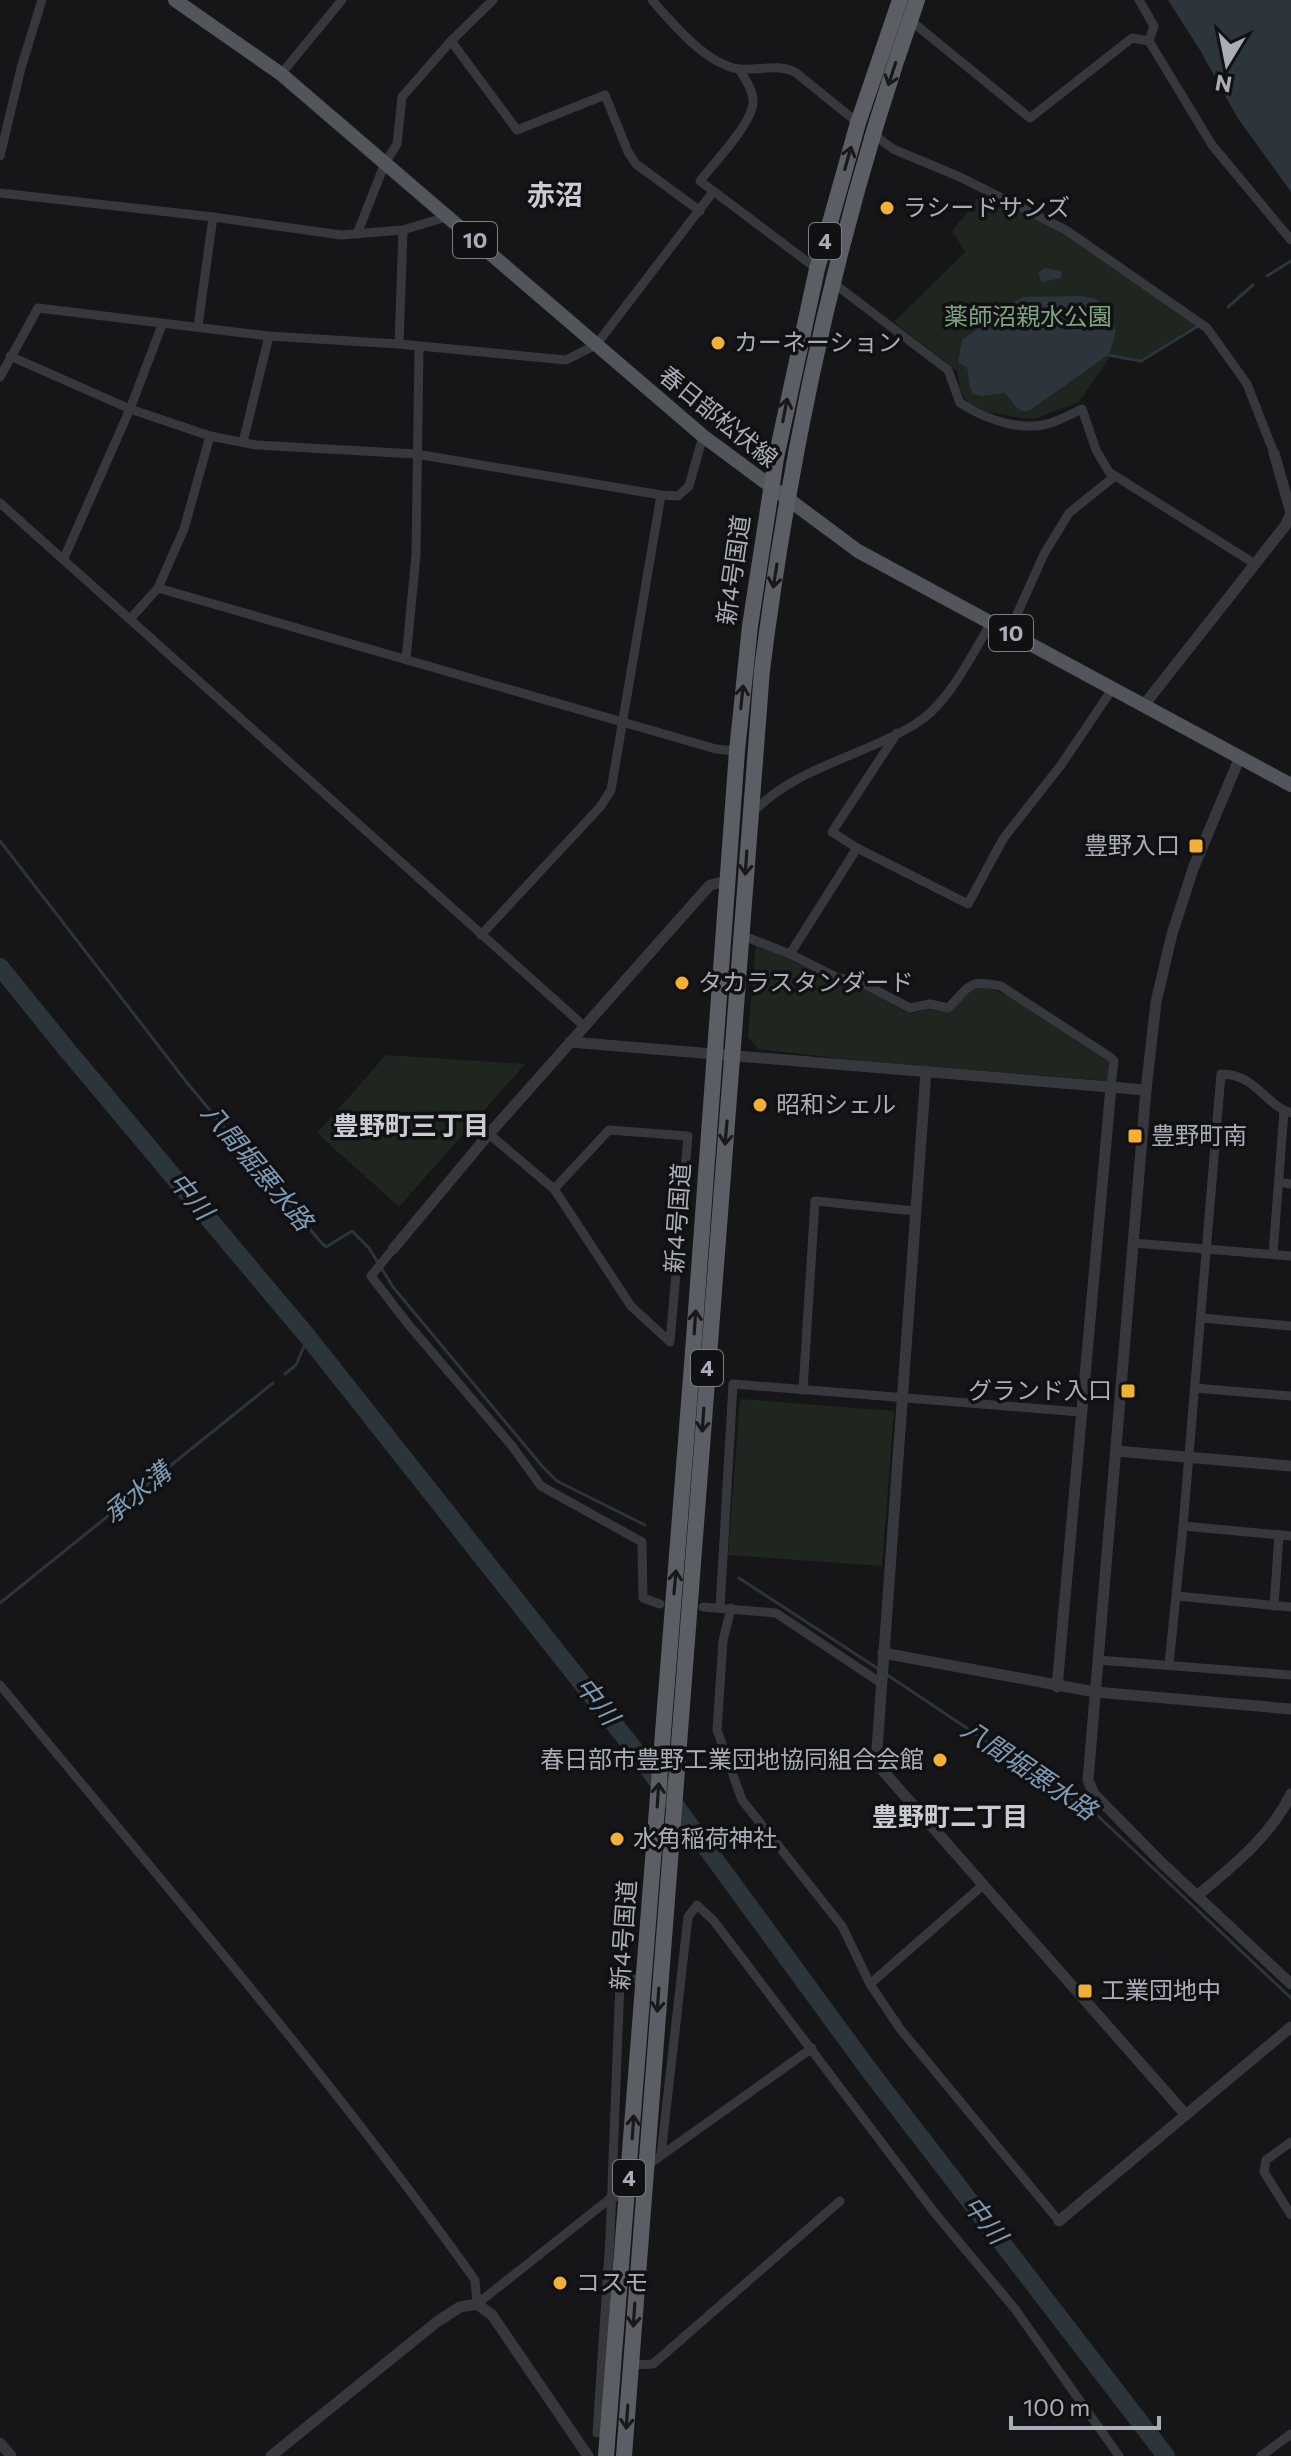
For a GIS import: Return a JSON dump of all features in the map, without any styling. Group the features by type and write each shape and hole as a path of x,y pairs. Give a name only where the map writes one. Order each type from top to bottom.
{"highway":[{"name":"新4号国道","path":"624,2456 749,815 764,656 809,383 832,282 873,134 917,0"},
{"name":"新4号国道","path":"606,2456 620,2198 650,1901 737,751 750,626 771,487 817,269 858,123 898,1"}],"main road":[{"name":"春日部松伏線","path":"175,0 281,74 703,436 858,551 1291,785"}],"street":[{"path":"0,156 21,68 42,0"},
{"path":"281,74 342,0"},
{"path":"357,234 385,163 397,144 402,97 451,41 493,0"},
{"path":"652,0 687,39 720,62 739,69 784,67 795,72 858,123"},
{"path":"1139,0 1154,26 1149,41"},
{"path":"910,20 1030,118 1132,38 1149,41 1212,145 1291,240"},
{"path":"451,41 517,130 605,95 636,164 700,211"},
{"path":"739,69 753,101 749,116 700,181 817,269"},
{"path":"873,134 893,149 960,177 1066,230 1206,328 1247,384 1274,453 1291,513 1285,526 1144,705"},
{"path":"0,377 38,308 269,336 399,344 566,360 596,345 713,192"},
{"path":"0,193 341,235 403,230 446,217"},
{"path":"198,326 213,217"},
{"path":"399,344 403,230"},
{"path":"832,282 948,370 960,403 972,410 992,419 1033,426 1057,421 1082,409 1096,450 1109,472 1255,564"},
{"path":"64,558 130,409 162,325"},
{"path":"243,442 269,336"},
{"path":"406,659 416,568 419,348"},
{"path":"10,356 130,409 210,436 243,442 416,454 661,495 678,496 689,486 703,436"},
{"path":"131,618 158,588 184,529 210,436"},
{"path":"1009,632 1044,554 1069,513 1115,476"},
{"path":"481,935 608,797 624,722 661,495"},
{"path":"0,503 584,1026"},
{"path":"158,588 716,749 737,751"},
{"path":"749,815 791,781 916,724 951,689 991,623"},
{"path":"897,733 832,832 857,848 968,904 1003,839 1061,765 1113,688"},
{"path":"1240,757 1193,869 1172,934 1156,1002 1088,1780 1094,1794 1291,1984"},
{"path":"790,954 857,848"},
{"path":"660,1604 643,1598 642,1542 541,1486 504,1436 371,1276 489,1134 710,885 727,881"},
{"path":"741,935 790,954 838,978 856,980 910,1008 930,1004 948,1008 969,984 980,982 1001,986 1114,1061 1057,1687"},
{"path":"570,1042 1146,1090"},
{"path":"926,1071 876,1756 879,1768 1186,2115"},
{"path":"1169,1665 1221,1074 1234,1074 1265,1092 1288,1112 1273,1254"},
{"path":"489,1134 554,1189 631,1306 670,1342 688,1136 609,1130 554,1189"},
{"path":"1279,1182 1291,1184"},
{"path":"803,1390 815,1201 915,1211"},
{"path":"1133,1243 1291,1256"},
{"path":"1201,1318 1291,1326"},
{"path":"1080,1412 733,1384 726,1608 717,1730 742,1800 842,1926 870,1984 901,2030 1059,2221 1291,2027"},
{"path":"1195,1388 1291,1396"},
{"path":"1116,1451 1291,1466"},
{"path":"1183,1526 1291,1536"},
{"path":"1274,1606 1279,1535"},
{"path":"1177,1596 1291,1607"},
{"path":"703,1607 776,1613 881,1681"},
{"path":"883,1659 1095,1692 1291,1709"},
{"path":"1098,1660 1291,1675"},
{"path":"0,1685 288,2032 385,2156 475,2280 477,2304 492,2315 588,2456"},
{"path":"1197,1896 1260,1840 1291,1794"},
{"path":"870,1984 983,1885"},
{"path":"661,2155 688,1917 697,1905 714,1921 934,2212 1015,2309 1119,2456"},
{"path":"597,2433 620,2198 621,1955"},
{"path":"619,1977 635,1979"},
{"path":"645,2167 812,2048"},
{"path":"1291,2142 1266,2160 1264,2172 1291,2215"},
{"path":"271,2456 438,2321 460,2307 477,2304 620,2198"},
{"path":"630,2365 653,2364 840,2201"},
{"path":"1261,2456 1291,2434"},
{"path":"0,2443 11,2456"}],"green space":[{"name":"薬師沼親水公園","path":"982,194 1063,233 1198,324 1141,359 1112,354 1079,402 1035,419 989,412 969,404 961,392 957,371 894,322 965,252 952,231"},
{"path":"756,944 841,983 856,985 910,1014 929,1009 949,1013 973,987 987,987 1012,997 1107,1061 1110,1066 1109,1081 758,1049 748,1037"},
{"path":"386,1055 525,1064 399,1207 317,1133"},
{"path":"740,1399 894,1411 882,1566 728,1555"}],"shaded area":[{"path":"1168,0 1291,0 1291,192 1237,117"},
{"path":"1045,268 1061,271 1061,278 1042,282 1038,273"},
{"path":"1080,296 1096,299 1109,311 1116,331 1108,355 1030,410 1018,409 1004,393 973,394 967,367 958,363 962,340 987,322 995,323 1006,317 1009,305 1023,297"}],"waterway":[{"path":"1267,276 1291,261"},
{"path":"1228,307 1253,285"},
{"path":"1108,355 1141,361 1198,326"},
{"name":"八間堀悪水路","path":"0,841 188,1084 319,1240 326,1247 352,1231 369,1248 393,1287 542,1466 557,1481 645,1525"},
{"name":"中川","path":"0,967 308,1337 634,1749 872,2074 1166,2456"},
{"name":"承水溝","path":"285,1374 296,1365 308,1337"},
{"name":"承水溝","path":"0,1603 273,1383"},
{"name":"八間堀悪水路","path":"739,1578 880,1670"},
{"name":"八間堀悪水路","path":"886,1674 1098,1816 1291,1998"}],"place":[{"name":"ラシードサンズ","path":"887,208"},
{"name":"カーネーション","path":"718,343"},
{"name":"豊野入口","path":"1196,846"},
{"name":"タカラスタンダード","path":"682,983"},
{"name":"昭和シェル","path":"760,1105"},
{"name":"豊野町南","path":"1135,1136"},
{"name":"グランド入口","path":"1128,1391"},
{"name":"春日部市豊野工業団地協同組合会館","path":"940,1760"},
{"name":"水角稲荷神社","path":"617,1839"},
{"name":"工業団地中","path":"1085,1991"},
{"name":"コスモ","path":"560,2283"}],"district":[{"name":"赤沼","path":"555,195"},
{"name":"豊野町三丁目","path":"411,1126"},
{"name":"豊野町二丁目","path":"950,1817"}]}
